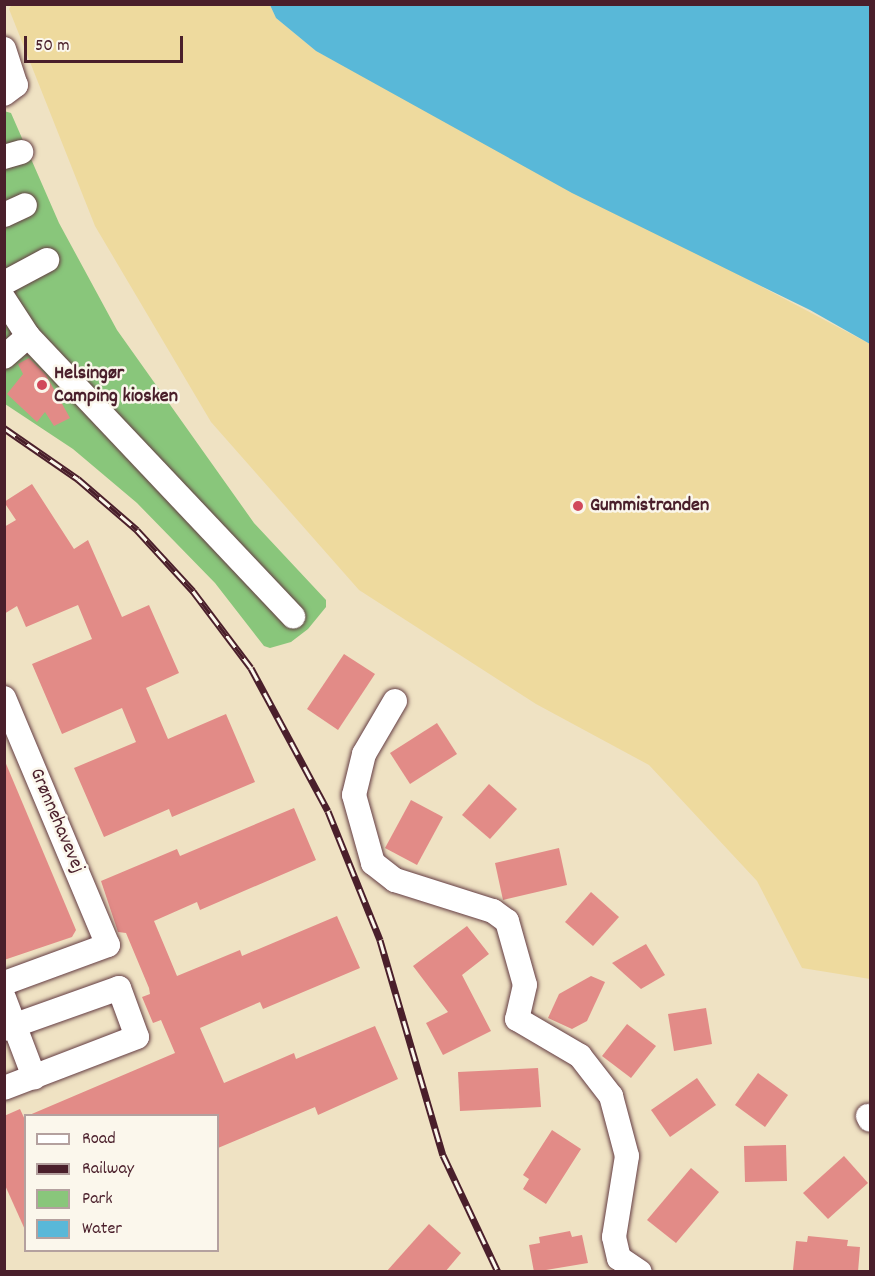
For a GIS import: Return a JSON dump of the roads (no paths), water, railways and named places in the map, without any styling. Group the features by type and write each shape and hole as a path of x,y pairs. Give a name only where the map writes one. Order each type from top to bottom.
{"street":[{"path":"4,49 16,85 4,94"},
{"path":"4,283 46,260"},
{"path":"4,299 28,336 293,616"},
{"path":"4,357 28,336"},
{"name":"Grønnehavevej","path":"4,698 108,945 4,983"},
{"path":"395,701 364,754 354,795 359,826 373,863 395,880 493,911 507,921 525,985 518,1018 580,1056 611,1096 627,1156 614,1237 619,1258 640,1272"},
{"path":"4,1088 137,1036 119,988 10,1028"},
{"path":"4,998 10,1028 34,1077"}],"water":[{"path":"270,5 870,5 870,344 810,310 572,193 316,51 276,18"}],"railway":[{"path":"4,428 78,479 137,530 193,591 251,668 328,811 380,940 443,1155 498,1272"}],"place":[{"name":"Helsingør Camping kiosken","path":"42,385"},
{"name":"Gummistranden","path":"578,506"}]}
